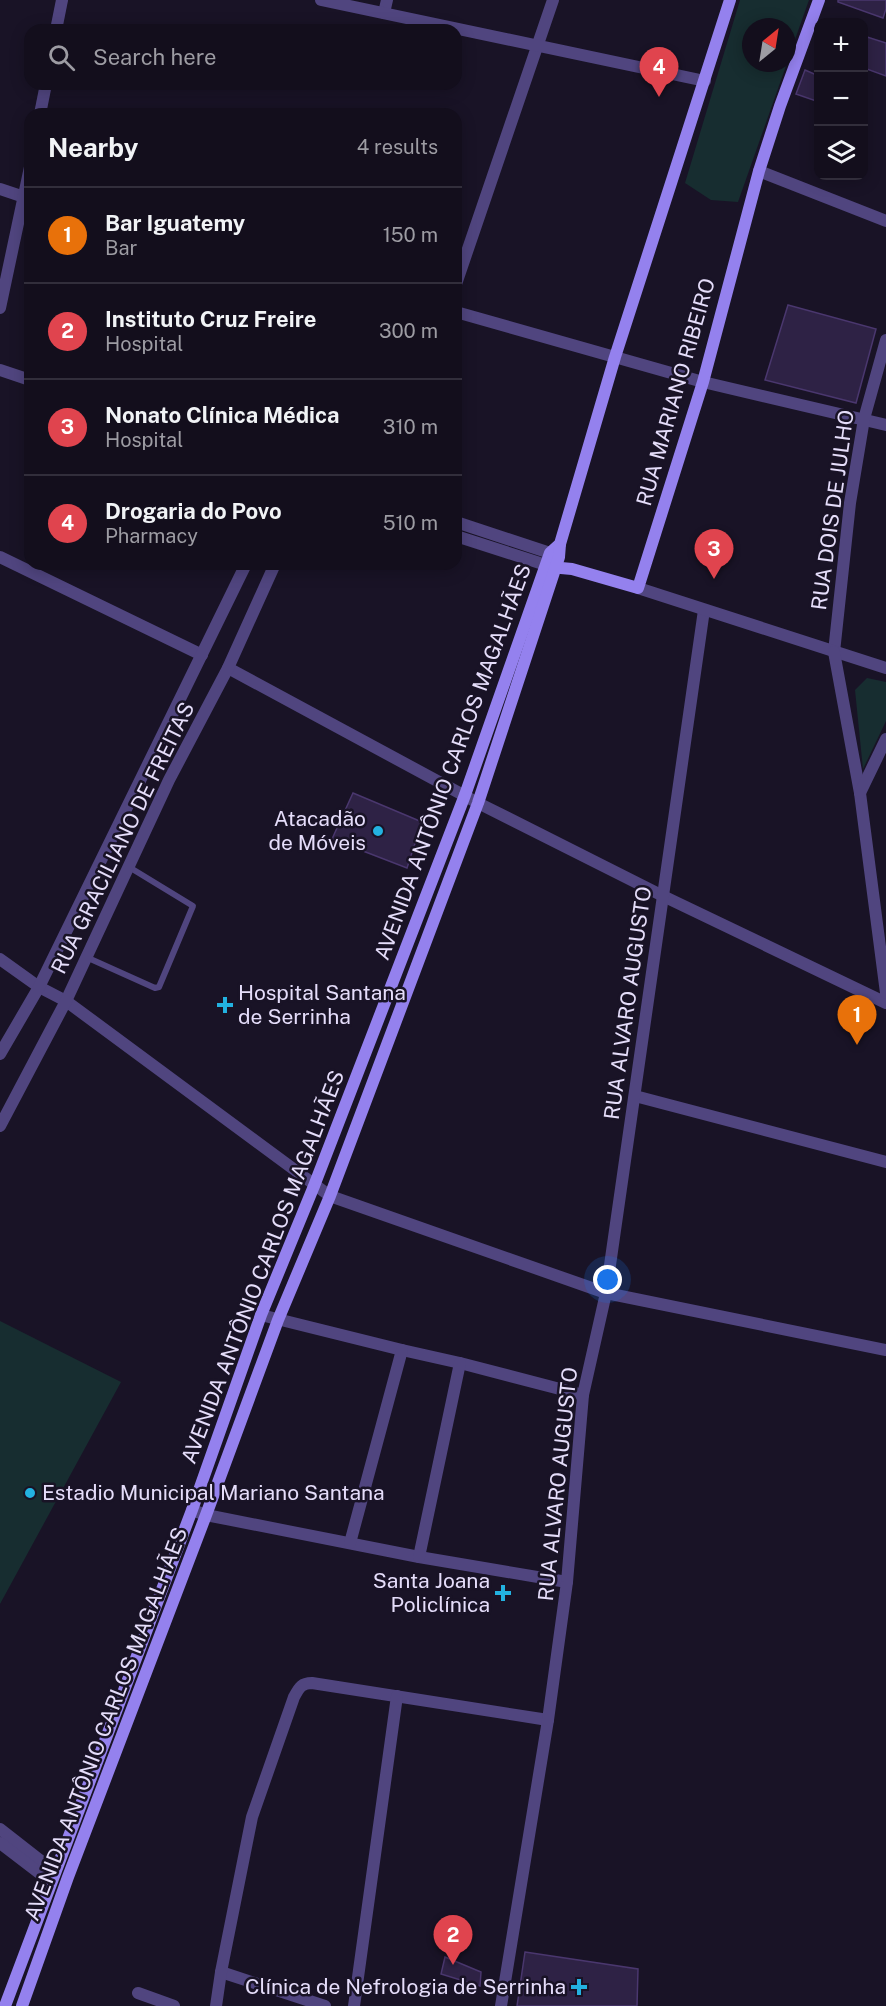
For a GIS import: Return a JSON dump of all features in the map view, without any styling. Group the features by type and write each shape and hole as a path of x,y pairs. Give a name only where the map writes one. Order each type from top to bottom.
{"main road":[{"name":"AVENIDA ANTÔNIO CARLOS MAGALHÃES","path":"22,2006 278,1320 330,1196 478,803 615,357 730,0"},
{"name":"RUA MARIANO RIBEIRO","path":"638,588 703,382 759,171 819,0"},
{"name":"AVENIDA ANTÔNIO CARLOS MAGALHÃES","path":"4,2006 165,1583 261,1315 314,1186 554,558"},
{"path":"554,558 572,569 638,588"},
{"path":"395,974 411,980"}],"street":[{"path":"57,24 62,0"},
{"path":"321,0 386,6 456,24"},
{"path":"462,266 554,0"},
{"path":"462,26 537,45 705,81"},
{"path":"41,108 45,90"},
{"path":"759,171 886,221"},
{"path":"0,189 24,197"},
{"path":"0,308 24,210"},
{"path":"462,314 703,382 886,425"},
{"name":"RUA DOIS DE JULHO","path":"886,340 864,419 850,503 834,652 860,793 886,993"},
{"path":"0,370 24,378"},
{"path":"462,524 554,558"},
{"path":"462,537 554,558"},
{"path":"0,557 24,569"},
{"path":"27,570 202,655"},
{"name":"RUA GRACILIANO DE FREITAS","path":"0,1054 39,987 243,570"},
{"name":"RUA GRACILIANO DE FREITAS","path":"0,1126 66,1001 169,780 228,668 272,570"},
{"path":"638,588 886,668"},
{"name":"RUA ALVARO AUGUSTO","path":"501,2006 548,1720 567,1582 583,1395 606,1293 704,610"},
{"path":"228,668 478,803 663,896 886,1003"},
{"path":"860,793 886,739"},
{"path":"0,959 39,987 66,1001 330,1196 606,1293 886,1350"},
{"path":"635,1096 886,1162"},
{"path":"261,1315 583,1395"},
{"path":"350,1543 402,1350"},
{"path":"419,1557 460,1363"},
{"path":"192,1510 206,1515 419,1557 567,1582"},
{"path":"165,1583 178,1589"},
{"path":"216,2006 252,1817 294,1697 305,1683 548,1720"},
{"path":"354,2006 397,1696"},
{"path":"0,1829 53,1877"},
{"path":"0,1843 66,1883"},
{"path":"221,1972 325,2006"},
{"path":"138,1993 174,2006"}],"lane":[{"path":"85,957 155,988 159,987 193,906 129,867"}],"green space":[{"path":"740,0 809,0 796,37 796,18 742,18 742,72 784,72 738,202 711,200 685,183"},
{"path":"867,678 886,682 886,721 863,769 855,690"},
{"name":"Estadio Municipal Mariano Santana","path":"0,1321 121,1382 0,1604"}],"building":[{"path":"838,0 886,0 886,9 883,18 838,2"},
{"path":"868,37 886,43 886,76 868,69"},
{"path":"805,70 814,74 814,100 796,94"},
{"path":"788,305 876,329 856,403 765,380"},
{"name":"Atacadão de Móveis","path":"353,793 422,822 407,868 332,839"},
{"name":"Clínica de Nefrologia de Serrinha","path":"525,1952 638,1969 637,2006 517,2006"},
{"path":"445,1957 481,1972 480,1986 441,1974"}],"place":[{"name":"Drogaria do Povo","path":"659,97"},
{"name":"Nonato Clínica Médica","path":"714,579"},
{"name":"Atacadão de Móveis","path":"378,831"},
{"name":"Hospital Santana de Serrinha","path":"225,1005"},
{"name":"Bar Iguatemy","path":"857,1045"},
{"name":"Estadio Municipal Mariano Santana","path":"30,1493"},
{"name":"Santa Joana Policlínica","path":"503,1593"},
{"name":"Instituto Cruz Freire","path":"453,1965"},
{"name":"Clínica de Nefrologia de Serrinha","path":"579,1987"}]}
